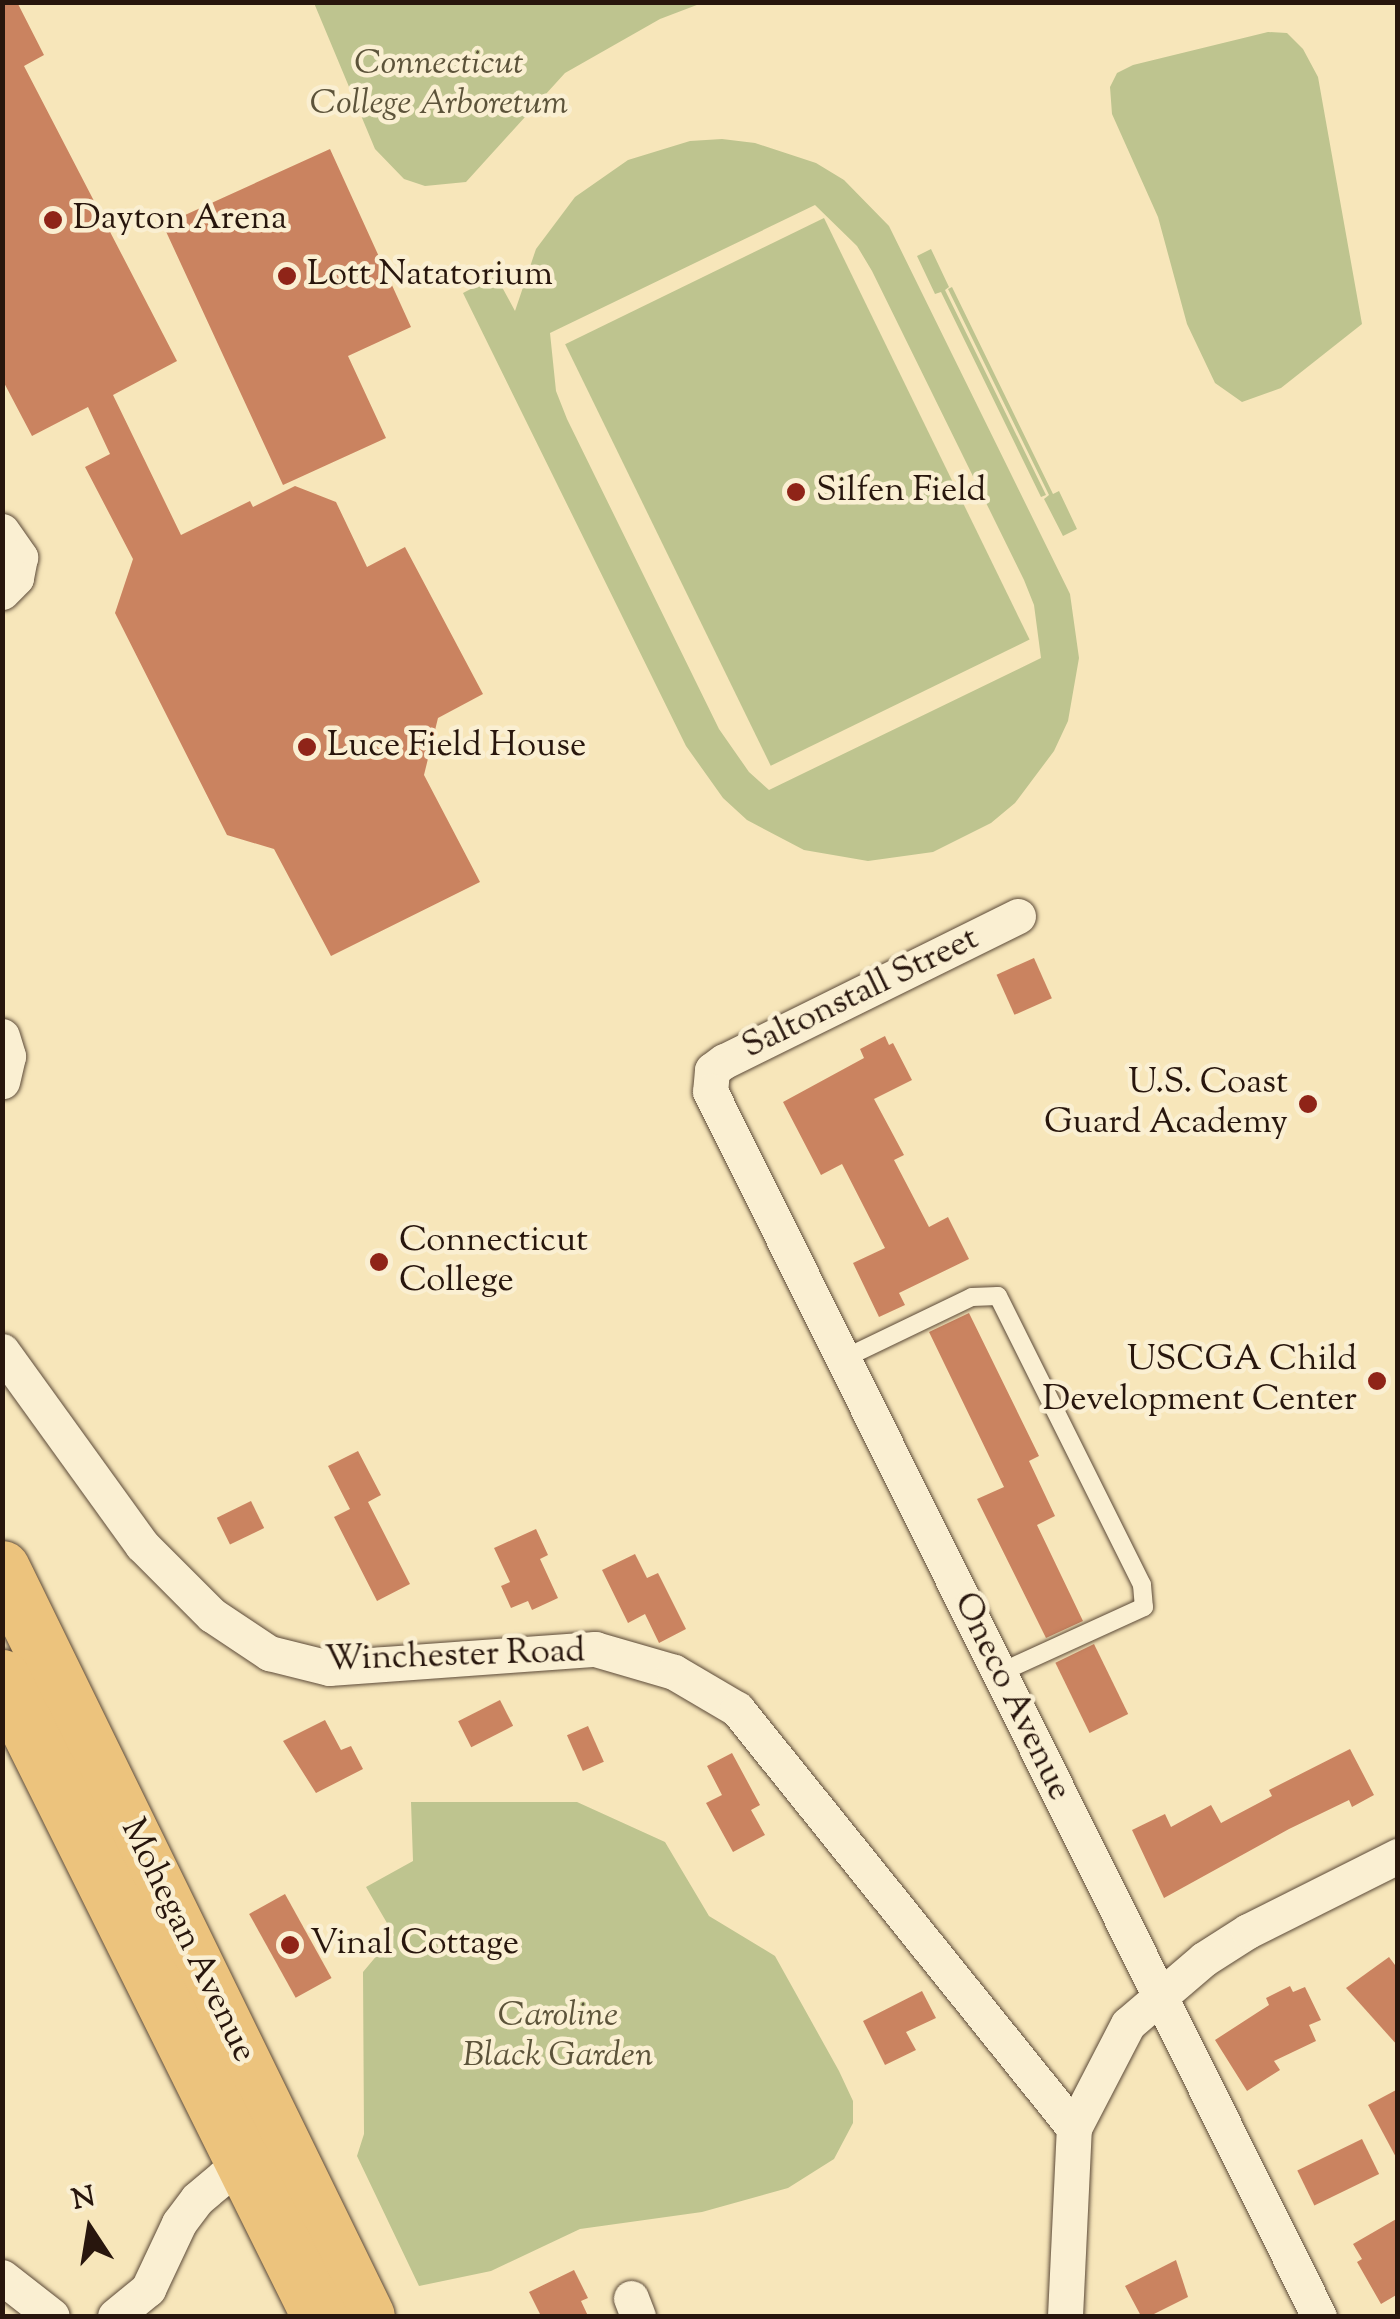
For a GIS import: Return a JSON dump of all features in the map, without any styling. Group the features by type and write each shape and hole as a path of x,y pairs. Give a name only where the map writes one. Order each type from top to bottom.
{"highway":[{"name":"Mohegan Avenue","path":"2,1568 264,2154 319,2316"},
{"name":"Mohegan Avenue","path":"2,1677 264,2154 367,2316"}],"street":[{"path":"2,531 20,557 16,578 2,592"},
{"name":"Saltonstall Street","path":"709,1077 724,1061 1018,916"},
{"path":"2,1036 8,1056 2,1081"},
{"name":"Oneco Avenue","path":"709,1077 710,1091 1319,2316"},
{"name":"Winchester Road","path":"2,1351 142,1544 212,1615 269,1653 329,1668 595,1649 674,1672 737,1709 1074,2128"},
{"path":"1065,2316 1074,2128 1128,2024 1159,1994 1248,1931 1398,1856"},
{"path":"115,2316 148,2289 179,2223 197,2199 264,2154"},
{"path":"2,2276 52,2316"}],"lane":[{"path":"843,1360 972,1297 998,1296 1100,1500 1142,1585 1144,1608 999,1673"}],"green space":[{"name":"Connecticut College Arboretum","path":"314,3 702,3 660,19 565,73 466,182 425,186 404,179 375,149"},
{"path":"1268,32 1287,33 1303,49 1318,77 1362,324 1281,388 1242,402 1215,383 1187,324 1158,217 1112,114 1110,87 1117,73 1133,65"},
{"path":"690,141 755,143 816,163 844,180 889,226 1070,594 1079,658 1068,721 1054,751 1015,803 991,823 933,852 868,861 804,850 747,820 723,798 686,746 463,293 496,276 515,311 536,249 575,197 628,160","holes":["815,205 857,246 1024,580 1034,605 1041,658 769,790 749,772 719,729 567,419 556,391 550,333"]},
{"name":"Silfen Field","path":"824,218 1030,640 771,766 565,344"},
{"path":"931,249 949,287 945,290 1046,495 1041,497 941,292 935,294 917,256"},
{"path":"952,287 1053,494 1059,491 1077,529 1063,536 1044,499 1049,495 948,289"},
{"name":"Caroline Black Garden","path":"411,1802 577,1802 665,1842 709,1916 775,1956 839,2071 853,2101 853,2123 834,2159 788,2188 702,2212 580,2229 491,2271 419,2286 357,2156 364,2134 363,1972 394,1935 366,1887 413,1861"}],"building":[{"name":"Luce Field House","path":"2,2 17,2 44,55 24,66 177,361 113,395 181,535 250,501 253,507 295,486 336,502 367,567 405,547 483,694 438,718 424,775 480,882 331,956 274,849 227,835 115,613 133,559 85,467 110,454 88,407 32,436 2,379"},
{"name":"Lott Natatorium","path":"330,149 411,327 348,356 386,438 283,485 163,225"},
{"path":"1034,958 1052,998 1014,1015 997,975"},
{"path":"885,1036 889,1045 893,1043 912,1080 874,1099 904,1155 894,1160 929,1227 948,1217 969,1259 899,1293 905,1305 879,1317 853,1263 885,1248 842,1164 821,1175 783,1102 864,1058 860,1049"},
{"path":"969,1313 1039,1456 1029,1461 1055,1516 1037,1525 1083,1621 1046,1638 977,1499 1004,1487 929,1332"},
{"path":"358,1451 381,1495 368,1502 410,1584 377,1601 334,1517 350,1509 328,1466"},
{"path":"251,1501 264,1528 230,1545 217,1518"},
{"path":"536,1529 548,1555 540,1559 558,1598 532,1610 528,1601 511,1608 501,1586 510,1582 494,1548"},
{"path":"635,1554 647,1578 658,1573 686,1629 659,1643 645,1614 628,1623 602,1570"},
{"path":"1094,1644 1128,1714 1090,1733 1055,1663"},
{"path":"500,1700 513,1726 471,1747 458,1721"},
{"path":"325,1720 341,1750 351,1746 363,1769 316,1793 283,1741"},
{"path":"588,1726 604,1762 583,1771 567,1735"},
{"path":"1350,1749 1374,1795 1352,1807 1349,1800 1289,1829 1164,1898 1132,1830 1165,1814 1171,1827 1211,1805 1221,1823 1272,1796 1269,1790"},
{"path":"732,1753 760,1805 751,1810 765,1835 733,1852 706,1803 722,1795 707,1766"},
{"name":"Vinal Cottage","path":"285,1894 332,1978 296,1998 249,1914"},
{"path":"1389,1957 1398,1969 1398,2046 1346,1988"},
{"path":"1290,1986 1293,1992 1305,1987 1321,2020 1309,2025 1316,2041 1274,2061 1280,2070 1247,2091 1215,2040 1269,2005 1266,1998"},
{"path":"922,1991 936,2018 906,2032 916,2050 885,2065 863,2021"},
{"path":"1398,2089 1398,2161 1368,2105"},
{"path":"1362,2139 1379,2174 1314,2206 1297,2171"},
{"path":"1398,2218 1398,2294 1381,2304 1357,2262 1362,2259 1353,2244"},
{"path":"1176,2260 1188,2297 1150,2316 1141,2316 1125,2286"},
{"path":"574,2270 588,2298 581,2301 588,2316 541,2316 529,2292"}],"place":[{"name":"Dayton Arena","path":"53,220"},
{"name":"Lott Natatorium","path":"287,276"},
{"name":"Silfen Field","path":"796,492"},
{"name":"Luce Field House","path":"307,747"},
{"name":"U.S. Coast Guard Academy","path":"1308,1104"},
{"name":"Connecticut College","path":"379,1262"},
{"name":"USCGA Child Development Center","path":"1377,1381"},
{"name":"Vinal Cottage","path":"290,1945"}]}
